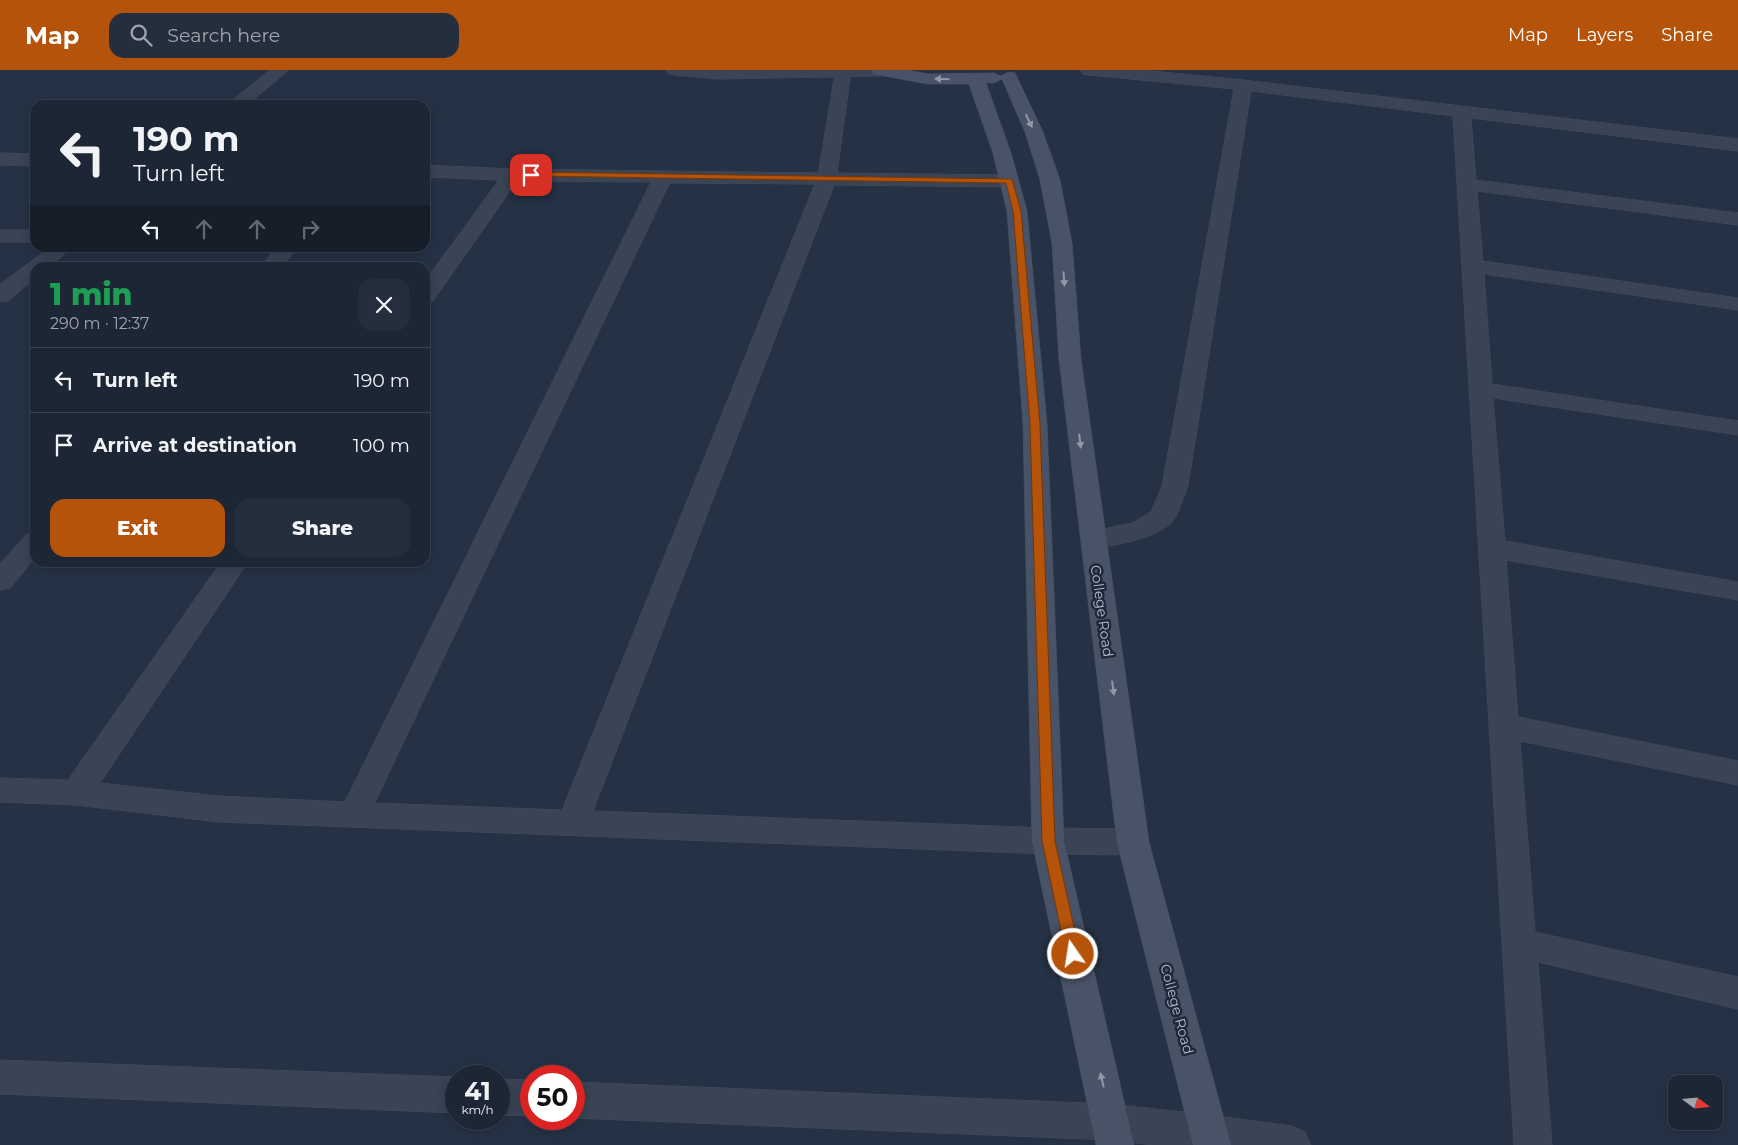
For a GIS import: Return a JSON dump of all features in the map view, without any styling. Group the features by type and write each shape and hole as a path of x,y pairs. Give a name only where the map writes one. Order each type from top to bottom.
{"main road":[{"path":"879,71 928,79 976,79 1016,74"},
{"name":"College Road","path":"1016,74 1052,189 1062,242 1070,359 1133,842 1211,1139"},
{"path":"976,79 1002,153 1017,211 1035,424 1048,841 1113,1133"}],"street":[{"path":"242,100 281,70"},
{"path":"675,70 718,74 879,71"},
{"path":"1089,70 1243,85 1462,113 1738,144"},
{"path":"572,824 827,179 843,72"},
{"path":"1093,539 1138,530 1162,517 1175,486 1243,85"},
{"path":"1462,113 1533,1145"},
{"path":"0,159 30,160"},
{"path":"430,171 512,175 1009,181"},
{"path":"430,289 512,175"},
{"path":"354,816 664,176"},
{"path":"1466,184 1738,219"},
{"path":"0,236 30,236"},
{"path":"44,262 56,252"},
{"path":"275,262 284,252"},
{"path":"1472,266 1738,304"},
{"path":"0,296 30,273"},
{"path":"1480,389 1738,428"},
{"path":"0,581 30,547"},
{"path":"1491,548 1738,591"},
{"path":"76,793 232,567"},
{"path":"1504,726 1738,773"},
{"path":"0,790 76,793 219,809 354,816 1048,841 1133,842"},
{"path":"1519,943 1738,993"},
{"path":"0,1076 445,1095"},
{"path":"585,1101 1292,1145"}],"route":[{"path":"531,175 1009,181 1017,211 1035,424 1048,841 1073,954"}]}
